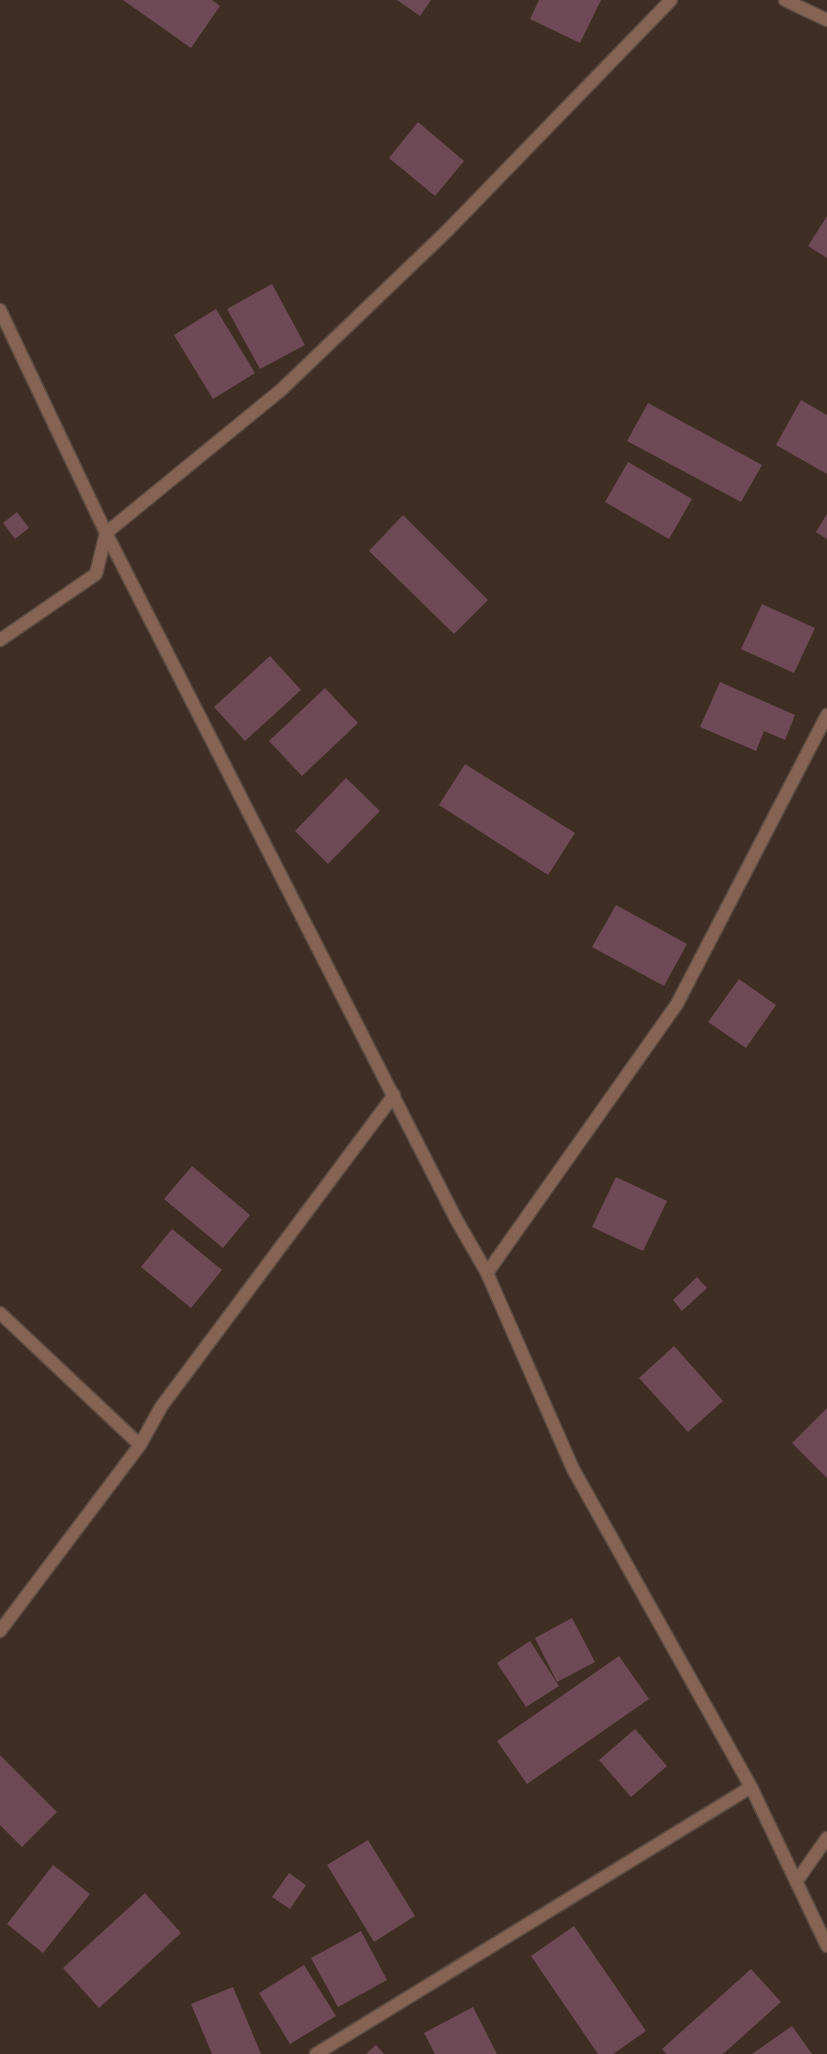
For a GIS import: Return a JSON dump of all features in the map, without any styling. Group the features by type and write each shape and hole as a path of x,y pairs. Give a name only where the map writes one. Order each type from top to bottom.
{"street":[{"path":"0,640 96,574 106,533 281,390 447,230 671,0"},
{"path":"785,0 827,20"},
{"path":"0,310 106,533 456,1219 487,1273 572,1469 752,1787 827,1946"},
{"path":"487,1273 677,1004 827,715"},
{"path":"0,1631 140,1445 161,1407 394,1095"},
{"path":"0,1314 140,1445"},
{"path":"316,2054 752,1787"},
{"path":"796,1882 827,1838"}],"building":[{"path":"123,0 212,0 220,6 191,48"},
{"path":"397,0 431,0 420,16"},
{"path":"539,0 601,0 580,43 530,19"},
{"path":"418,122 464,161 435,196 389,158"},
{"path":"827,216 827,258 808,246"},
{"path":"272,284 305,345 260,369 227,309"},
{"path":"216,309 255,373 213,399 174,335"},
{"path":"801,400 827,415 827,474 776,445"},
{"path":"648,403 762,465 741,502 627,441"},
{"path":"628,462 692,499 669,539 605,502"},
{"path":"17,512 29,528 15,539 3,523"},
{"path":"827,514 827,539 816,532"},
{"path":"403,515 488,600 454,634 369,551"},
{"path":"762,604 815,628 794,673 741,649"},
{"path":"270,656 301,690 245,741 214,707"},
{"path":"720,682 795,715 785,740 764,731 756,751 700,727"},
{"path":"325,688 358,723 302,776 269,741"},
{"path":"465,764 575,833 548,875 439,805"},
{"path":"346,778 380,811 328,864 295,831"},
{"path":"616,905 687,944 664,986 592,947"},
{"path":"739,979 776,1005 746,1048 708,1022"},
{"path":"192,1166 250,1215 223,1248 164,1199"},
{"path":"616,1177 667,1201 643,1251 592,1227"},
{"path":"172,1229 222,1270 191,1308 141,1267"},
{"path":"697,1277 707,1288 682,1311 673,1300"},
{"path":"674,1346 723,1401 688,1432 639,1378"},
{"path":"827,1408 827,1478 792,1443"},
{"path":"572,1618 595,1662 557,1682 535,1638"},
{"path":"530,1641 559,1686 526,1707 497,1663"},
{"path":"619,1656 649,1699 527,1784 497,1741"},
{"path":"635,1729 667,1766 631,1797 599,1760"},
{"path":"0,1755 57,1812 22,1847 0,1825"},
{"path":"368,1840 415,1916 374,1942 327,1865"},
{"path":"53,1865 90,1894 43,1953 7,1924"},
{"path":"289,1873 306,1885 290,1909 272,1897"},
{"path":"145,1893 181,1933 99,2008 63,1968"},
{"path":"574,1926 646,2031 613,2054 598,2054 531,1956"},
{"path":"361,1931 387,1980 338,2007 311,1958"},
{"path":"304,1965 336,2016 290,2044 259,1993"},
{"path":"751,1969 781,2002 723,2054 666,2054 662,2049"},
{"path":"233,1987 261,2054 212,2054 191,2004"},
{"path":"473,2007 497,2054 435,2054 424,2033"},
{"path":"792,2026 812,2054 752,2054"},
{"path":"376,2045 384,2054 366,2054"}]}
